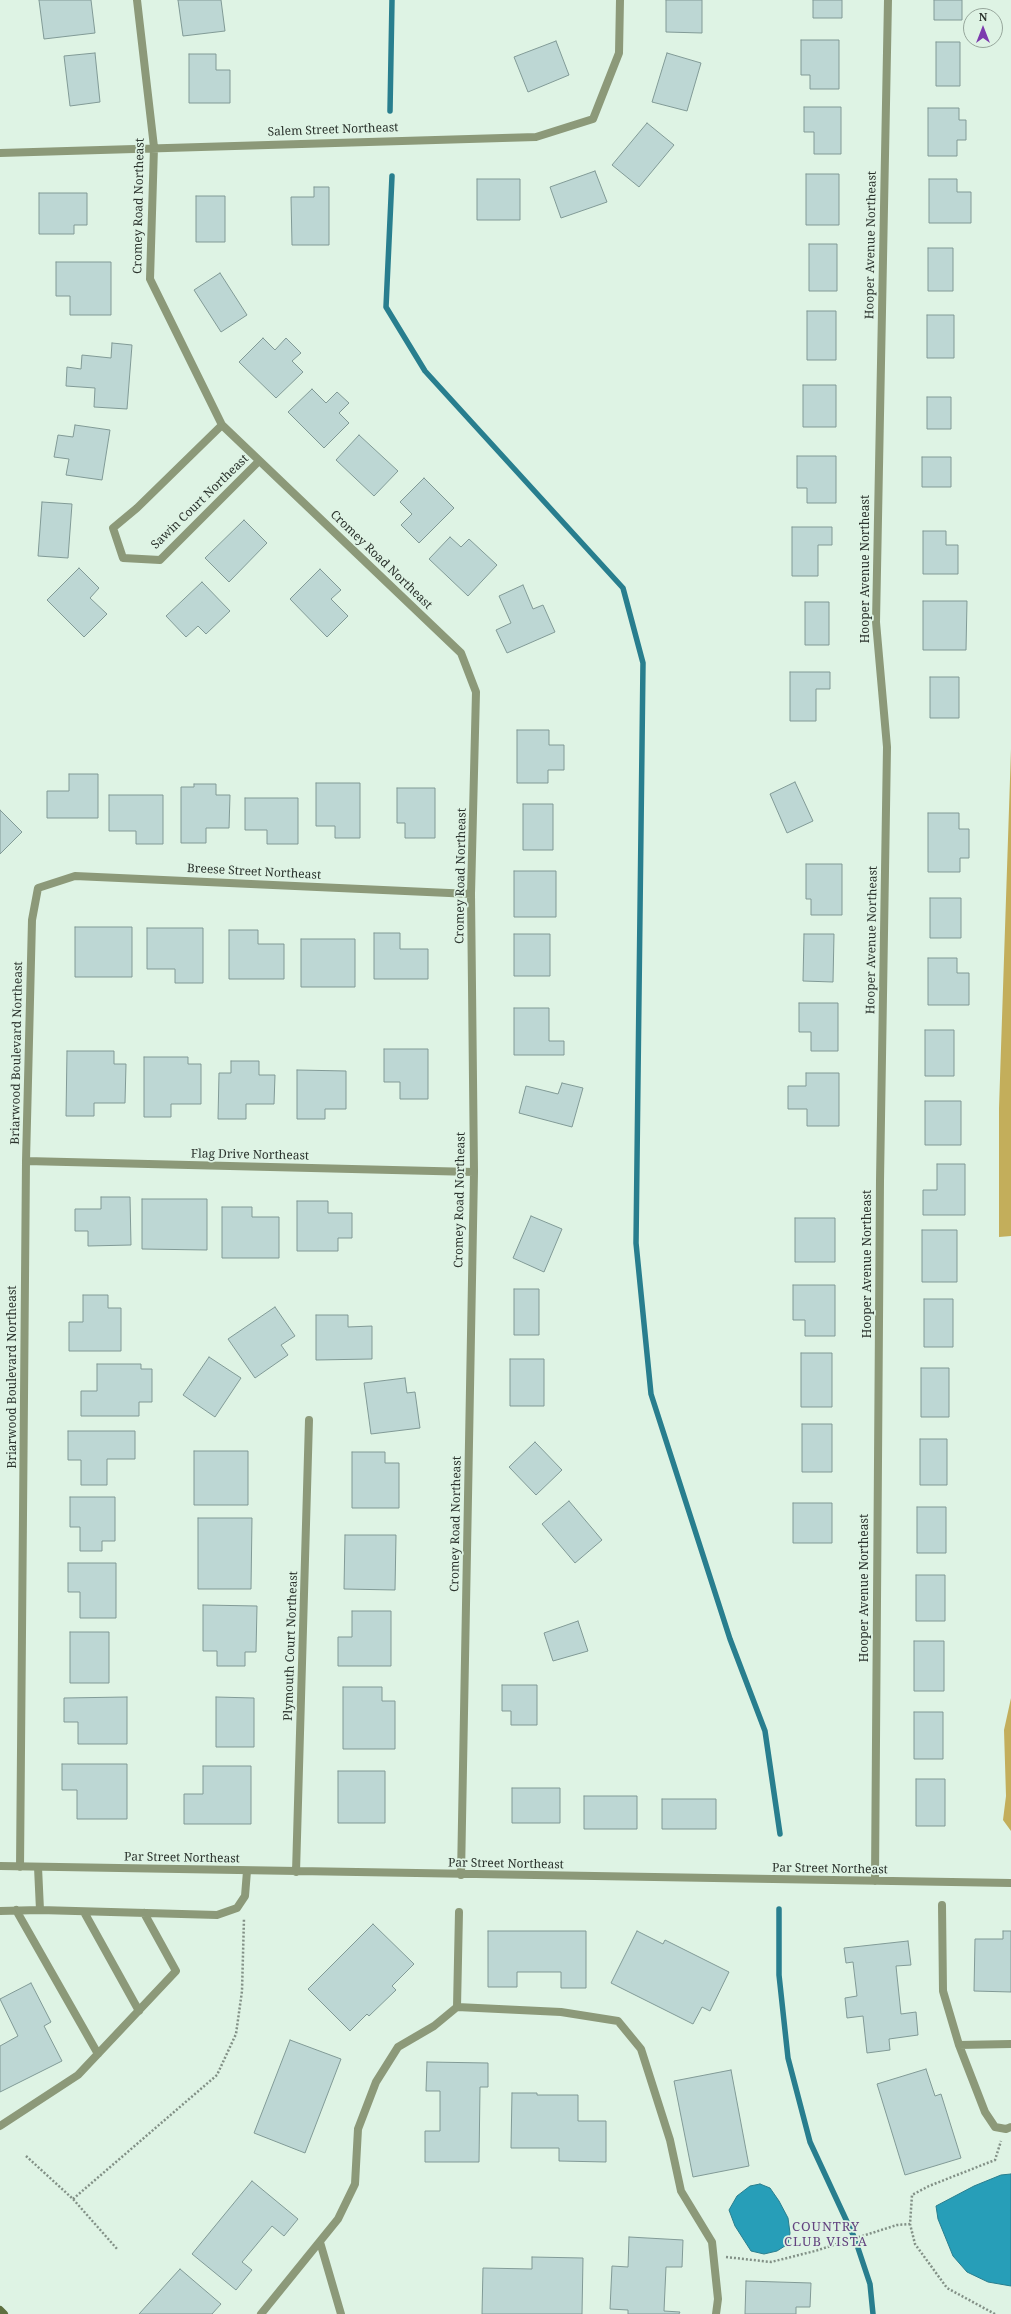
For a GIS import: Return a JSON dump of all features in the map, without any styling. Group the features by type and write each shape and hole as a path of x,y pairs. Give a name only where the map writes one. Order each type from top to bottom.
{"street":[{"name":"Cromey Road Northeast","path":"137,0 154,147 150,279 222,425 461,653 476,692 471,894 474,1172 462,1875"},
{"name":"Salem Street Northeast","path":"0,153 154,147 536,137 592,119 619,53 620,0"},
{"name":"Hooper Avenue Northeast","path":"874,1881 880,1189 887,747 876,622 888,0"},
{"name":"Sawin Court Northeast","path":"222,425 137,508 113,528 123,558 160,560 259,461"},
{"name":"Breese Street Northeast","path":"38,888 75,876 471,894"},
{"name":"Briarwood Boulevard Northeast","path":"20,1867 26,1161 32,920 38,888"},
{"name":"Flag Drive Northeast","path":"26,1161 474,1172"},
{"name":"Plymouth Court Northeast","path":"296,1872 309,1420"},
{"name":"Par Street Northeast","path":"0,1866 462,1875 1011,1883"},
{"path":"38,1867 40,1910"},
{"path":"0,1910 217,1915 237,1908 245,1896 247,1871"},
{"path":"942,1905 943,1991 959,2045 985,2112 995,2127 1011,2128"},
{"path":"16,1910 98,2054"},
{"path":"84,1912 139,2011"},
{"path":"457,2008 459,1912"},
{"path":"0,2126 78,2075 176,1972 144,1913"},
{"path":"261,2314 338,2219 355,2184 358,2129 376,2082 398,2047 434,2026 457,2008 561,2012 618,2021 641,2049 670,2140 681,2191 712,2242 718,2300 716,2314"},
{"path":"959,2045 1011,2044"},
{"path":"320,2242 341,2314"},
{"path":"0,2310 4,2314"}],"path":[{"path":"73,2199 217,2074 236,2034 242,1991 245,1896"},
{"path":"995,2314 947,2288 915,2244 910,2224 912,2195 929,2186 995,2160 1000,2147 1002,2128"},
{"path":"26,2156 73,2199 118,2250"},
{"path":"714,2256 771,2262 815,2251 896,2225 910,2224"}],"shaded area":[{"path":"1011,749 1011,1236 999,1237 999,1108"},
{"path":"1011,1698 1011,1831 1003,1820 1006,1796 1004,1730"}],"water":[{"path":"1011,2174 1011,2286 988,2282 967,2272 953,2256 938,2219 936,2206 974,2186 1001,2175"},
{"path":"760,2184 770,2188 779,2201 788,2218 790,2233 788,2244 777,2251 764,2254 751,2251 735,2226 729,2210 737,2196 750,2186"}],"building":[{"path":"39,0 91,0 95,33 44,39"},
{"path":"178,0 221,0 225,31 183,36"},
{"path":"666,0 702,0 702,33 666,32"},
{"path":"813,0 842,0 842,18 813,18"},
{"path":"934,0 962,0 962,20 934,20"},
{"path":"801,40 839,40 839,89 810,89 810,75 801,75"},
{"path":"556,41 569,75 528,92 514,57"},
{"path":"936,42 960,42 960,86 936,86"},
{"path":"95,53 100,102 70,106 64,56"},
{"path":"667,53 701,63 687,111 652,102"},
{"path":"189,54 216,54 216,70 230,70 230,103 189,103"},
{"path":"804,107 841,107 841,154 814,154 814,132 804,132"},
{"path":"928,108 959,108 959,120 966,120 966,140 957,140 957,156 928,156"},
{"path":"647,123 674,145 639,187 612,165"},
{"path":"595,171 607,202 561,218 550,187"},
{"path":"806,174 839,174 839,225 806,225"},
{"path":"477,179 520,179 520,220 477,220"},
{"path":"929,179 957,179 957,192 971,192 971,223 929,223"},
{"path":"314,187 329,187 329,245 292,245 291,197 314,197"},
{"path":"39,193 87,193 87,225 74,225 74,234 39,234"},
{"path":"196,196 225,196 225,242 196,242"},
{"path":"809,244 837,244 837,291 809,291"},
{"path":"928,248 953,248 953,291 928,291"},
{"path":"56,262 111,262 111,315 70,315 70,296 56,296"},
{"path":"220,273 247,315 221,332 194,290"},
{"path":"807,311 836,311 836,360 807,360"},
{"path":"927,315 954,315 954,358 927,358"},
{"path":"263,338 275,350 286,338 301,353 292,361 303,372 276,398 239,362"},
{"path":"112,343 132,345 127,409 94,407 95,388 66,386 67,367 81,369 82,355 111,358"},
{"path":"803,385 836,385 836,427 803,427"},
{"path":"312,389 326,403 337,392 349,403 339,413 349,423 324,448 288,412"},
{"path":"927,397 951,397 951,429 927,429"},
{"path":"75,425 110,430 102,480 66,475 69,459 54,457 58,435 73,437"},
{"path":"359,435 398,471 374,496 336,460"},
{"path":"797,456 836,456 836,503 807,503 807,488 797,488"},
{"path":"922,457 951,457 951,487 922,487"},
{"path":"424,478 454,508 419,543 401,525 412,514 400,502"},
{"path":"42,502 72,504 68,558 38,556"},
{"path":"244,520 267,543 229,582 205,558"},
{"path":"792,527 832,527 832,545 818,545 818,576 792,576"},
{"path":"923,531 946,531 946,545 958,545 958,574 923,574"},
{"path":"450,537 461,547 469,539 497,565 468,596 429,559"},
{"path":"79,568 99,588 90,598 107,614 84,637 47,600"},
{"path":"320,569 341,590 331,599 348,616 327,637 290,599"},
{"path":"202,582 230,611 206,634 198,626 186,637 166,616"},
{"path":"523,585 533,609 543,605 555,632 507,653 496,630 511,623 499,596"},
{"path":"923,601 967,601 966,650 923,650"},
{"path":"805,602 829,602 829,645 805,645"},
{"path":"790,672 830,672 830,689 816,689 816,721 790,721"},
{"path":"930,677 959,677 959,718 930,718"},
{"path":"517,730 549,730 549,745 564,745 564,770 548,770 548,783 517,783"},
{"path":"69,774 98,774 98,818 47,818 47,791 69,791"},
{"path":"795,782 813,821 787,833 770,794"},
{"path":"316,783 360,783 360,838 335,838 335,826 316,826"},
{"path":"194,784 216,784 216,795 230,795 229,828 206,828 206,843 181,843 181,787 194,787"},
{"path":"397,788 435,788 435,838 405,838 405,823 397,823"},
{"path":"109,795 163,795 163,844 136,844 136,831 109,831"},
{"path":"245,798 298,798 298,844 267,844 267,830 245,830"},
{"path":"523,804 553,804 553,850 523,850"},
{"path":"0,810 22,832 0,854"},
{"path":"928,813 959,813 959,829 969,829 969,858 960,858 960,872 928,872"},
{"path":"806,864 842,864 842,915 811,915 811,899 806,899"},
{"path":"514,871 556,871 556,917 514,917"},
{"path":"930,898 961,898 961,938 930,938"},
{"path":"75,927 132,927 132,977 75,977"},
{"path":"147,928 203,928 203,983 175,983 175,969 147,969"},
{"path":"229,930 258,930 258,944 284,944 284,979 229,979"},
{"path":"374,933 400,933 400,949 428,949 428,979 374,979"},
{"path":"514,934 550,934 550,976 514,976"},
{"path":"804,934 834,934 833,982 803,981"},
{"path":"301,939 355,939 355,987 301,987"},
{"path":"928,958 957,958 957,973 969,973 969,1005 928,1005"},
{"path":"799,1003 838,1003 838,1051 811,1051 811,1032 799,1032"},
{"path":"514,1008 549,1008 549,1041 564,1041 564,1055 514,1055"},
{"path":"925,1030 954,1030 954,1076 925,1076"},
{"path":"384,1049 428,1049 428,1099 400,1099 400,1082 384,1082"},
{"path":"67,1051 114,1051 114,1064 126,1064 125,1103 94,1103 94,1116 66,1116"},
{"path":"144,1057 188,1057 188,1064 201,1064 201,1104 171,1104 171,1117 144,1117"},
{"path":"231,1061 259,1061 259,1075 275,1075 274,1104 246,1104 246,1119 218,1119 219,1073 231,1073"},
{"path":"297,1070 346,1071 346,1109 325,1109 325,1119 297,1119"},
{"path":"806,1073 839,1073 839,1126 807,1126 807,1109 788,1109 788,1086 806,1086"},
{"path":"562,1083 583,1088 572,1127 519,1113 526,1086 558,1094"},
{"path":"925,1101 961,1101 961,1145 925,1145"},
{"path":"937,1164 965,1164 965,1215 923,1215 923,1190 937,1190"},
{"path":"101,1197 130,1197 131,1245 88,1246 88,1231 75,1231 75,1209 101,1209"},
{"path":"142,1199 207,1199 207,1250 142,1249"},
{"path":"297,1201 328,1201 328,1213 352,1213 352,1238 338,1238 338,1251 297,1251"},
{"path":"222,1207 252,1207 252,1217 279,1217 279,1258 222,1258"},
{"path":"531,1216 562,1229 544,1272 513,1258"},
{"path":"795,1218 835,1218 835,1262 795,1262"},
{"path":"922,1230 957,1230 957,1282 922,1282"},
{"path":"793,1285 835,1285 835,1336 805,1336 805,1320 793,1320"},
{"path":"514,1289 539,1289 539,1335 514,1335"},
{"path":"83,1295 108,1295 108,1308 121,1308 121,1351 69,1351 69,1322 83,1322"},
{"path":"924,1299 953,1299 953,1347 924,1347"},
{"path":"275,1307 295,1336 281,1345 288,1355 255,1378 228,1339"},
{"path":"316,1315 348,1315 348,1327 372,1326 372,1359 316,1360"},
{"path":"801,1353 832,1353 832,1407 801,1407"},
{"path":"209,1357 241,1378 215,1417 183,1395"},
{"path":"510,1359 544,1359 544,1406 510,1406"},
{"path":"97,1364 141,1364 141,1369 152,1369 152,1402 139,1402 139,1416 81,1416 81,1391 97,1391"},
{"path":"921,1368 949,1368 949,1417 921,1417"},
{"path":"405,1378 407,1393 415,1392 420,1428 371,1434 364,1383"},
{"path":"802,1424 832,1424 832,1472 802,1472"},
{"path":"68,1431 135,1431 135,1459 107,1459 107,1485 81,1485 81,1460 68,1460"},
{"path":"920,1439 947,1439 947,1485 920,1485"},
{"path":"535,1442 562,1470 536,1495 509,1467"},
{"path":"194,1451 248,1451 248,1505 194,1505"},
{"path":"352,1452 385,1452 385,1463 399,1463 399,1508 352,1508"},
{"path":"70,1497 115,1497 115,1541 102,1541 102,1551 80,1551 80,1527 70,1527"},
{"path":"569,1501 602,1540 575,1563 542,1524"},
{"path":"793,1503 832,1503 832,1543 793,1543"},
{"path":"917,1507 946,1507 946,1553 917,1553"},
{"path":"198,1518 252,1518 251,1589 198,1589"},
{"path":"345,1535 396,1535 395,1590 344,1589"},
{"path":"68,1563 116,1563 116,1618 80,1618 80,1592 68,1592"},
{"path":"916,1575 945,1575 945,1621 916,1621"},
{"path":"203,1605 257,1606 256,1652 245,1652 245,1666 217,1666 217,1651 203,1651"},
{"path":"352,1611 391,1611 391,1666 338,1666 338,1637 352,1637"},
{"path":"578,1621 588,1651 553,1661 544,1633"},
{"path":"70,1632 109,1632 109,1683 70,1683"},
{"path":"914,1641 944,1641 944,1691 914,1691"},
{"path":"502,1685 537,1685 537,1725 511,1725 511,1711 502,1711"},
{"path":"343,1687 382,1687 382,1701 395,1701 395,1749 343,1749"},
{"path":"127,1697 127,1744 78,1744 78,1722 64,1722 64,1698"},
{"path":"216,1697 254,1698 254,1747 216,1747"},
{"path":"914,1712 943,1712 943,1759 914,1759"},
{"path":"62,1764 127,1764 127,1819 77,1819 77,1790 62,1790"},
{"path":"203,1766 251,1766 251,1824 184,1824 184,1794 203,1794"},
{"path":"338,1771 385,1771 385,1823 338,1823"},
{"path":"916,1779 945,1779 945,1826 916,1826"},
{"path":"512,1788 560,1788 560,1823 512,1823"},
{"path":"584,1796 637,1796 637,1829 584,1829"},
{"path":"662,1799 716,1799 716,1829 662,1829"},
{"path":"373,1924 414,1964 392,1986 396,1990 369,2016 367,2014 350,2031 308,1989"},
{"path":"488,1931 586,1931 586,1988 561,1988 561,1972 517,1972 517,1987 488,1987"},
{"path":"637,1931 663,1944 665,1940 729,1972 710,2011 702,2007 693,2024 611,1983"},
{"path":"1003,1931 1011,1931 1011,1992 974,1991 975,1939 1003,1939"},
{"path":"908,1941 911,1965 896,1966 901,2014 916,2012 918,2035 889,2039 890,2050 867,2053 863,2016 847,2018 845,1998 857,1996 853,1962 846,1963 844,1948"},
{"path":"31,1983 51,2022 44,2026 62,2061 0,2092 0,2046 18,2036 0,1999"},
{"path":"290,2040 341,2059 305,2153 254,2133"},
{"path":"427,2062 488,2063 488,2087 480,2087 479,2162 425,2162 425,2131 440,2131 440,2091 426,2091"},
{"path":"926,2069 935,2096 941,2094 961,2158 905,2175 877,2084"},
{"path":"731,2070 749,2166 693,2177 674,2081"},
{"path":"512,2093 537,2093 537,2095 578,2095 578,2121 606,2121 606,2162 559,2161 559,2148 511,2148"},
{"path":"252,2181 298,2219 284,2236 272,2226 242,2262 252,2270 236,2290 192,2254"},
{"path":"629,2237 683,2240 682,2267 666,2267 664,2311 680,2312 679,2314 628,2314 628,2310 610,2309 612,2266 628,2267"},
{"path":"532,2257 583,2258 582,2314 482,2314 483,2268 532,2269"},
{"path":"180,2269 221,2304 212,2314 139,2314"},
{"path":"746,2281 811,2283 810,2307 796,2307 796,2314 745,2314"}],"waterway":[{"path":"390,111 392,0"},
{"path":"392,176 386,307 425,371 623,588 643,663 636,1243 651,1394 730,1639 765,1731 780,1834"},
{"path":"779,1909 779,1975 788,2058 810,2142 855,2239 870,2284 873,2314"}],"district":[{"name":"COUNTRY CLUB VISTA","path":"826,2234"}]}
